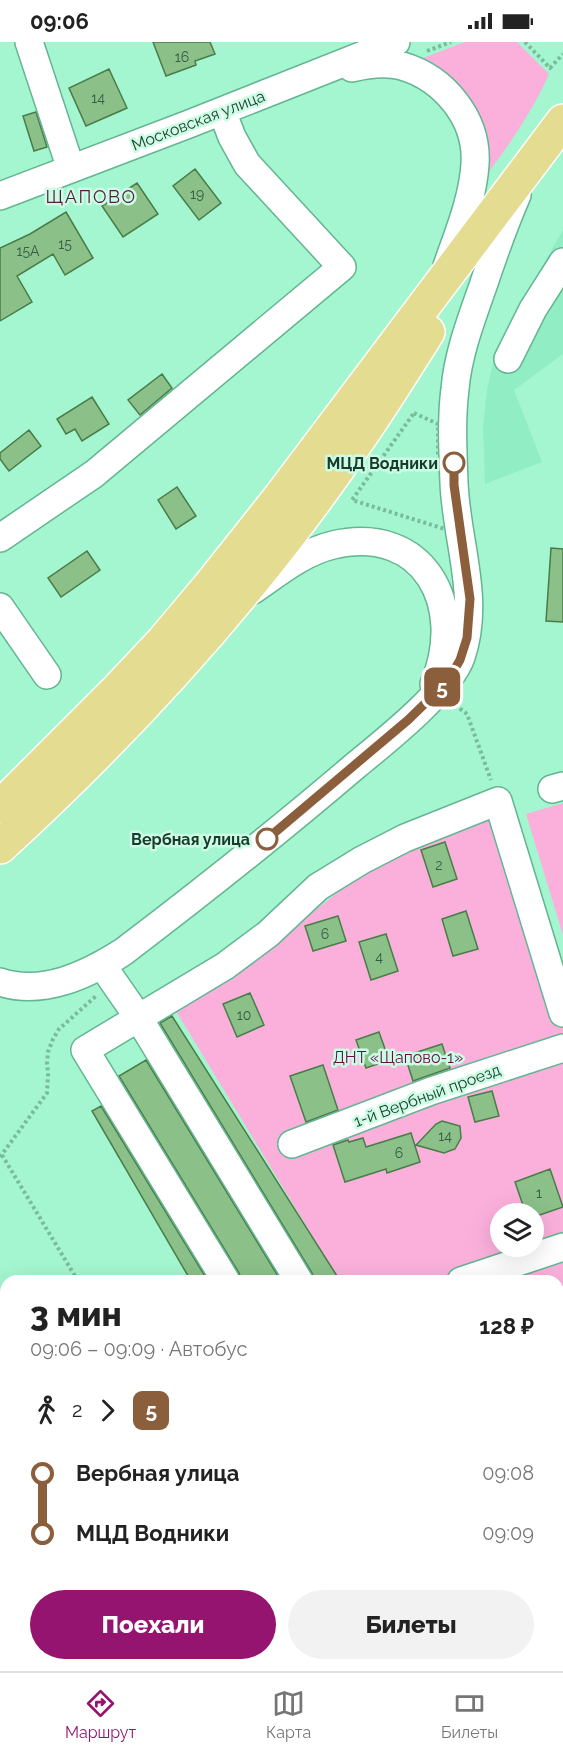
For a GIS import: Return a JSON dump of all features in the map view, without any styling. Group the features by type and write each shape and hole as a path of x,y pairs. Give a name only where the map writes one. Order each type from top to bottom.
{"main road":[{"path":"0,847 147,658 211,584 280,497 563,121"},
{"path":"0,807 62,766 185,660 233,604 351,452 519,188 537,155"}],"street":[{"path":"29,42 70,169"},
{"name":"Московская улица","path":"0,196 222,111 383,44"},
{"path":"309,76 371,64 400,66 429,77 450,95 460,110 474,140 475,164 472,189 443,280"},
{"path":"0,538 94,474 342,267 247,164 232,137 222,111"},
{"path":"0,982 28,987 56,983 102,965 149,932 262,844 384,742 447,682 460,660 467,638 470,599 454,485 455,389 467,332 519,188"},
{"path":"508,359 533,309 563,262"},
{"path":"233,604 291,564 331,545 367,541 387,545 404,553 420,564 433,579 440,593 445,613 443,654 439,672 432,689 418,710"},
{"path":"0,607 47,675"},
{"path":"222,1275 85,1050 225,966 268,934 318,887 362,860 405,838 498,801 563,1013"},
{"path":"102,965 138,1017 295,1275"},
{"name":"1-й Вербный проезд","path":"292,1144 431,1091 563,1048"},
{"path":"479,1275 563,1247"}],"path":[{"path":"423,52 452,42"},
{"path":"525,42 550,68 563,54"},
{"path":"414,413 438,424 438,457 448,530 352,500 414,413"},
{"path":"454,705 467,714 498,801"},
{"path":"74,1275 1,1156 47,1093 48,1052 59,1029 100,992"}],"shaded area":[{"path":"563,230 563,354 514,390 542,462 485,484 483,427 487,389 495,355 512,318"}],"green space":[{"path":"465,42 517,42 549,74 519,128 483,179 482,132 475,108 454,83 418,60"},
{"path":"563,803 563,935 526,814"},
{"name":"ДНТ «Щапово-1»","path":"506,810 563,988 563,1275 336,1275 176,1011 260,955 364,871"}],"building":[{"path":"153,42 210,42 215,54 195,61 196,65 166,76"},
{"path":"109,69 127,108 86,126 69,88"},
{"path":"36,112 47,147 34,151 23,116"},
{"path":"195,169 221,203 199,220 173,186"},
{"path":"137,183 158,214 123,237 102,206"},
{"path":"66,212 93,258 65,275 53,254 17,276 32,302 0,321 0,248 30,234"},
{"path":"162,374 172,388 140,415 128,400"},
{"path":"92,397 109,424 82,441 75,429 66,434 57,419"},
{"path":"29,430 41,446 9,471 0,459 0,453"},
{"path":"177,487 196,516 176,529 158,500"},
{"path":"551,548 563,549 563,622 546,621"},
{"path":"87,551 100,570 61,597 48,578"},
{"path":"445,842 457,879 433,887 421,850"},
{"path":"466,911 478,949 453,956 442,919"},
{"path":"338,916 346,941 313,951 305,926"},
{"path":"386,934 398,971 371,980 359,942"},
{"path":"250,993 264,1025 237,1037 223,1004"},
{"path":"172,1016 336,1275 313,1275 160,1023"},
{"path":"379,1032 389,1060 366,1068 356,1040"},
{"path":"442,1044 450,1068 413,1081 405,1056"},
{"path":"146,1060 277,1275 240,1275 119,1076"},
{"path":"323,1065 338,1110 306,1122 290,1076"},
{"path":"492,1091 499,1116 475,1122 468,1097"},
{"path":"101,1106 204,1275 188,1275 92,1111"},
{"path":"442,1121 460,1126 461,1138 455,1149 444,1153 416,1145 436,1124"},
{"path":"411,1133 420,1162 387,1173 386,1169 345,1182 333,1145 363,1138 366,1147"},
{"path":"550,1169 563,1207 544,1214 544,1203 522,1203 515,1182"}],"bus line":[{"name":"5","path":"267,839 408,720 447,682 460,660 467,638 470,599 454,485 454,463"}],"place":[{"name":"МЦД Водники","path":"454,463"},
{"name":"Вербная улица","path":"267,839"}],"district":[{"name":"ЩАПОВО","path":"91,197"}]}
